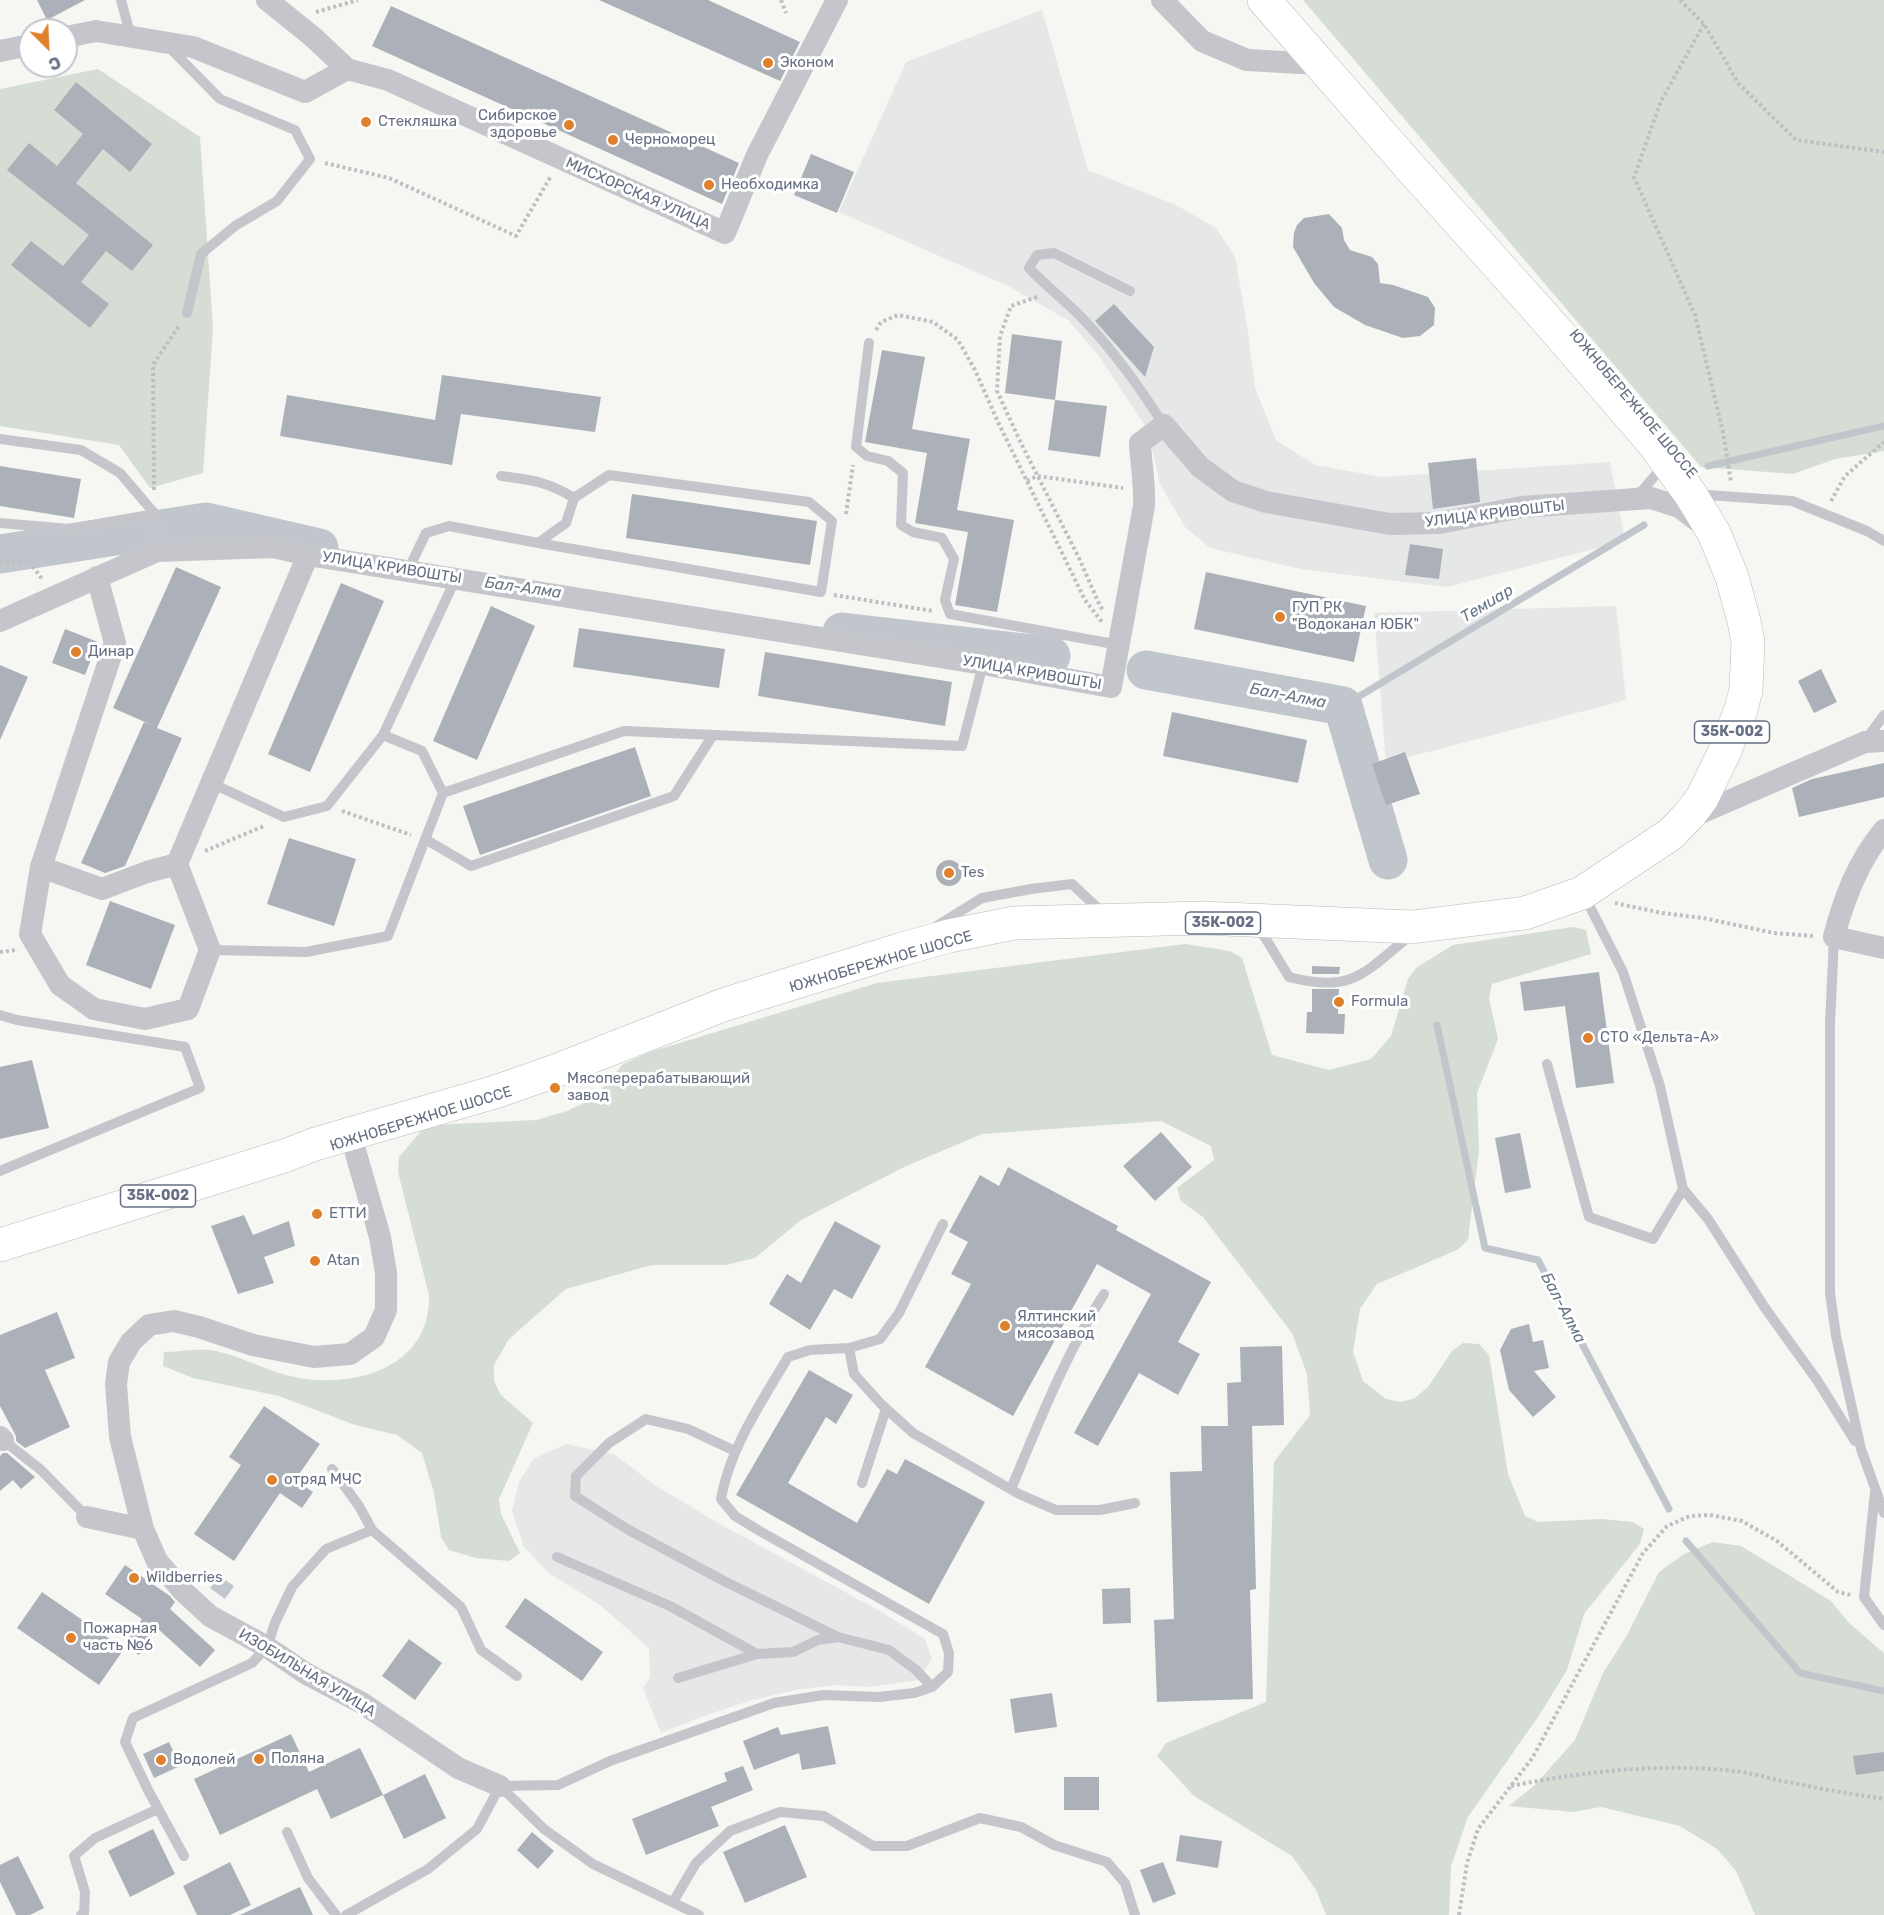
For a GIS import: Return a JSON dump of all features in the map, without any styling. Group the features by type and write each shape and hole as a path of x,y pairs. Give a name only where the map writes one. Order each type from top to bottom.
{"highway":[{"name":"ЮЖНОБЕРЕЖНОЕ ШОССЕ","path":"0,1260 113,1225 283,1165 312,1149 433,1113 507,1094 730,1007 953,939 1023,927 1177,922 1416,931 1526,917 1584,897 1666,844 1696,815 1720,779 1745,731 1756,680 1758,640 1745,577 1716,509 1638,405 1537,291 1327,58 1264,0"},
{"name":"ЮЖНОБЕРЕЖНОЕ ШОССЕ","path":"0,1245 287,1155 352,1140 555,1071 723,1005 949,936 1014,923 1202,918 1412,927 1525,913 1582,893 1671,834 1702,798 1714,776 1741,710 1746,690 1748,642 1738,594 1725,558 1716,509 1654,444 1547,320 1327,58 1283,0"}],"street":[{"path":"78,35 96,31 193,47 305,92 346,69 313,37 267,0"},
{"name":"МИСХОРСКАЯ УЛИЦА","path":"346,69 388,80 726,233 758,155 837,0"},
{"path":"1162,0 1202,41 1247,60 1327,58"},
{"path":"0,51 18,47"},
{"name":"УЛИЦА КРИВОШТЫ","path":"0,621 157,550 273,547 308,555 412,566 456,578 1111,687 1144,506 1145,491 1140,442 1164,425 1200,467 1233,491 1266,502 1390,524 1440,523 1522,507 1651,498 1679,507 1716,509"},
{"path":"98,577 115,644 41,867 30,934 60,985 94,1009 145,1019 188,1009 210,950 177,864 308,555"},
{"path":"1696,815 1875,741"},
{"path":"1884,830 1866,854 1846,895 1834,937 1884,948"},
{"path":"41,867 102,889 147,872 177,864"},
{"name":"ИЗОБИЛЬНАЯ УЛИЦА","path":"352,1140 380,1237 386,1273 386,1310 374,1337 351,1354 314,1357 253,1345 174,1321 149,1325 131,1342 119,1362 116,1384 120,1437 143,1529 157,1561 184,1592 210,1616 267,1647 305,1673 362,1703 458,1768 500,1786"},
{"path":"87,1516 143,1529"}],"lane":[{"path":"121,0 131,37"},
{"path":"165,42 220,99 295,130 309,159 277,201 235,226 201,254 188,313"},
{"path":"1130,291 1054,253 1037,255 1029,268 1052,292 1082,317 1111,349 1136,381 1164,425"},
{"path":"868,343 856,447 867,456 888,461 903,473 901,525 913,532 942,538 954,559 945,600 950,614 1120,637"},
{"path":"0,439 81,450 120,473 155,514 157,550"},
{"path":"1601,502 1641,492 1658,472 1654,444"},
{"path":"412,566 426,533 449,526 538,543 821,592 832,521 809,502 609,475 574,498 566,523 538,543"},
{"path":"501,476 535,480 556,487 574,498"},
{"path":"1716,509 1792,501 1867,531 1884,542"},
{"path":"0,523 70,529 155,514"},
{"path":"211,783 284,817 327,806 383,735 456,578"},
{"path":"443,793 624,731 962,746 983,664"},
{"path":"1875,741 1884,715"},
{"path":"210,950 306,952 388,936 443,793 422,751 383,735"},
{"path":"425,839 471,866 674,796 713,735"},
{"path":"1584,897 1623,972 1660,1086 1683,1189 1708,1219 1765,1308 1817,1380 1860,1449"},
{"path":"1258,926 1288,977 1312,983 1339,983 1362,975 1416,931"},
{"path":"1834,937 1830,1024 1830,1293 1836,1336 1860,1449 1884,1513"},
{"path":"0,1015 40,1024 185,1047 200,1088 0,1171"},
{"path":"1547,1064 1590,1217 1653,1239 1683,1189"},
{"path":"500,1786 558,1785 610,1761 774,1703 823,1695 879,1697 914,1693 932,1687 948,1672 948,1653 943,1634 758,1530 735,1516 721,1499 724,1477 735,1451 788,1357 810,1350 849,1348 880,1339 899,1313 943,1224"},
{"path":"1011,1489 1049,1397 1087,1320 1104,1294"},
{"path":"849,1348 854,1374 886,1409 913,1432 1011,1489 1056,1510 1100,1510 1135,1503"},
{"path":"862,1483 886,1409"},
{"path":"735,1451 688,1429 646,1419 609,1443 576,1476 575,1496 627,1529 724,1581 838,1637 889,1650 916,1670 932,1687"},
{"path":"2,1439 41,1470 87,1516"},
{"path":"332,1468 359,1506 372,1530 461,1607 481,1650 517,1676"},
{"path":"1876,1489 1864,1597 1884,1625"},
{"path":"184,1856 125,1742 133,1718 252,1663 267,1647 275,1623 292,1587 326,1550 372,1530"},
{"path":"557,1557 670,1606 757,1654"},
{"path":"678,1678 757,1654 793,1652 818,1640 838,1637"},
{"path":"500,1786 544,1829 592,1864 699,1915"},
{"path":"346,1915 428,1869 477,1829 500,1786"},
{"path":"81,1915 84,1913 85,1892 74,1856 95,1838 158,1809"},
{"path":"673,1902 696,1863 730,1831 780,1812 824,1816 873,1846 907,1845 980,1818 1021,1827 1054,1845 1107,1862 1125,1883 1135,1915"},
{"path":"287,1832 308,1878 336,1915"}],"path":[{"path":"291,19 358,0"},
{"path":"782,0 786,13"},
{"path":"1680,0 1704,24 1738,83 1796,140 1884,152"},
{"path":"1704,24 1661,101 1634,177 1695,315 1726,448 1716,509"},
{"path":"309,159 389,178 516,236 561,159"},
{"path":"1052,292 1011,306 1000,336 997,391 1100,606 1120,637"},
{"path":"155,514 153,365 188,313"},
{"path":"868,343 881,322 898,315 933,322 958,340 975,370 1085,600 1120,637"},
{"path":"1824,513 1845,476 1884,442"},
{"path":"1027,481 1037,476 1145,491"},
{"path":"0,563 28,560 54,597"},
{"path":"821,592 950,614"},
{"path":"327,806 425,839"},
{"path":"177,864 284,817"},
{"path":"1584,897 1774,933 1834,937"},
{"path":"1459,1915 1467,1863 1478,1829 1533,1757 1643,1553 1667,1526 1690,1516 1710,1515 1742,1521 1777,1541 1839,1592 1864,1597"},
{"path":"1511,1786 1598,1771 1671,1768 1737,1771 1828,1791 1884,1799"}],"shaded area":[{"path":"1303,0 1884,0 1884,451 1835,459 1793,474 1701,467"},
{"path":"1042,10 1088,170 1176,205 1216,228 1235,257 1255,388 1276,440 1315,465 1382,477 1610,462 1625,541 1447,587 1301,569 1210,548 1185,527 1160,484 1148,430 1099,356 1068,320 1010,287 839,212 906,62"},
{"path":"98,69 200,137 213,328 203,473 150,488 119,445 0,426 0,89 54,78 78,78 78,73"},
{"path":"1616,606 1626,700 1386,763 1374,613"},
{"path":"1573,927 1586,930 1591,954 1492,984 1489,998 1498,1039 1477,1093 1479,1150 1468,1240 1457,1250 1377,1284 1360,1309 1353,1352 1363,1381 1386,1399 1401,1402 1415,1398 1428,1387 1452,1351 1463,1343 1479,1344 1489,1355 1508,1474 1525,1516 1538,1522 1602,1519 1632,1522 1644,1529 1640,1544 1584,1614 1567,1670 1542,1711 1468,1817 1451,1866 1449,1915 1326,1915 1316,1890 1292,1856 1194,1796 1157,1756 1166,1743 1266,1702 1274,1462 1310,1415 1307,1374 1292,1333 1203,1217 1181,1201 1177,1188 1214,1160 1211,1146 1161,1121 982,1134 906,1166 801,1220 755,1258 725,1265 652,1265 566,1289 509,1339 494,1365 494,1381 501,1395 533,1423 499,1499 501,1514 520,1553 509,1561 476,1558 449,1550 441,1537 434,1493 422,1453 397,1435 355,1425 279,1396 193,1378 163,1366 164,1352 199,1349 222,1352 299,1378 344,1379 367,1375 387,1367 404,1355 418,1339 426,1319 429,1295 398,1172 399,1157 420,1132 433,1125 536,1120 567,1111 594,1098 623,1064 650,1052 877,983 1185,944 1230,951 1242,958 1272,1055 1329,1070 1371,1059 1391,1036 1408,979 1416,968 1453,945"},
{"path":"566,1444 614,1454 656,1486 720,1524 878,1610 925,1639 932,1659 919,1680 868,1687 836,1685 796,1690 752,1700 661,1733 643,1688 650,1677 649,1648 600,1605 549,1573 524,1547 512,1511 519,1482 533,1459"},
{"path":"1713,1542 1741,1546 1831,1601 1849,1623 1884,1653 1884,1915 1755,1915 1736,1871 1717,1849 1680,1826 1601,1807 1573,1812 1509,1806 1535,1785 1575,1740 1603,1673 1626,1637 1659,1572 1684,1554"},
{"path":"219,1576 234,1586 225,1599 210,1588"}],"building":[{"path":"37,0 85,0 51,18 46,18"},
{"path":"599,0 708,0 800,42 780,81"},
{"path":"391,6 739,163 722,204 372,46"},
{"path":"76,82 152,144 130,172 103,149 76,183 153,245 132,271 106,251 81,282 109,304 90,328 11,265 31,241 63,266 89,235 7,170 29,143 57,166 83,134 54,110"},
{"path":"811,154 854,172 837,213 794,195"},
{"path":"1329,214 1342,228 1344,240 1350,250 1372,257 1378,264 1380,283 1428,297 1435,308 1434,325 1420,336 1403,338 1365,325 1334,307 1314,283 1293,247 1297,225 1304,218"},
{"path":"1114,304 1154,347 1145,377 1095,321"},
{"path":"1012,334 1062,341 1055,400 1005,393"},
{"path":"882,350 925,357 912,429 970,439 957,510 1014,520 997,612 955,605 968,532 915,523 927,453 865,442"},
{"path":"442,375 601,397 595,432 461,414 452,465 280,436 287,395 435,420"},
{"path":"1055,400 1107,406 1100,457 1048,450"},
{"path":"1476,458 1480,502 1433,509 1428,463"},
{"path":"0,466 81,479 74,518 0,506"},
{"path":"632,494 817,521 810,565 626,538"},
{"path":"1410,544 1443,549 1439,579 1405,575"},
{"path":"176,567 221,587 157,728 182,738 125,866 105,873 81,863 144,722 154,726 113,708"},
{"name":"ГУП РК \"Водоканал ЮБК\"","path":"1206,572 1366,606 1354,662 1194,629"},
{"path":"341,583 384,601 310,772 268,754"},
{"path":"491,606 535,626 477,760 433,741"},
{"path":"579,628 725,649 719,688 573,667"},
{"path":"65,629 98,642 85,675 52,663"},
{"path":"765,652 952,682 945,726 758,696"},
{"path":"0,665 28,677 0,740"},
{"path":"1821,669 1837,702 1814,713 1798,681"},
{"path":"1172,712 1307,740 1298,783 1163,756"},
{"path":"635,747 651,796 480,855 463,806"},
{"path":"1405,752 1420,794 1386,805 1372,764"},
{"path":"1884,763 1884,797 1799,817 1792,788 1812,779"},
{"path":"289,838 356,859 334,926 267,904"},
{"name":"Tes","path":"949,860 958,864 962,873 958,882 949,886 940,882 936,873 940,864"},
{"path":"110,901 175,925 151,989 86,965"},
{"path":"1312,966 1340,967 1339,974 1312,974"},
{"path":"1599,972 1614,1083 1576,1088 1565,1006 1524,1011 1520,982"},
{"path":"1312,989 1339,989 1338,1014 1345,1014 1344,1034 1306,1033 1307,1012 1312,1012"},
{"path":"32,1060 49,1128 0,1139 0,1067"},
{"path":"1161,1132 1192,1167 1155,1201 1123,1166"},
{"path":"1520,1133 1531,1188 1505,1193 1495,1138"},
{"path":"1008,1167 1118,1226 1116,1230 1211,1282 1178,1342 1200,1354 1178,1395 1139,1373 1098,1446 1074,1433 1151,1294 1097,1264 1013,1416 925,1367 971,1284 951,1274 968,1242 949,1232 980,1175 999,1186"},
{"path":"244,1215 253,1235 289,1221 295,1246 264,1257 274,1283 238,1294 211,1226"},
{"path":"835,1221 881,1246 852,1299 834,1289 810,1330 769,1304 787,1274 801,1283"},
{"path":"57,1312 75,1358 45,1370 70,1427 25,1448 16,1441 16,1436 0,1406 0,1335"},
{"path":"1529,1324 1533,1342 1543,1340 1549,1368 1534,1371 1556,1397 1533,1417 1509,1390 1500,1350 1511,1329"},
{"path":"1282,1346 1284,1425 1252,1426 1256,1589 1250,1590 1253,1699 1157,1702 1154,1620 1174,1619 1170,1472 1202,1471 1201,1426 1228,1426 1227,1383 1241,1382 1240,1347"},
{"path":"809,1370 853,1395 836,1424 826,1417 788,1483 857,1523 887,1469 897,1474 905,1459 985,1502 929,1604 736,1495"},
{"path":"264,1406 320,1444 295,1480 313,1492 302,1508 280,1493 234,1561 194,1534 241,1465 229,1457"},
{"path":"7,1453 35,1477 21,1489 13,1480 0,1491 0,1456"},
{"path":"125,1565 170,1596 175,1602 170,1609 215,1650 200,1667 157,1628 139,1655 124,1645 142,1619 105,1594"},
{"path":"1130,1588 1131,1623 1103,1624 1102,1589"},
{"name":"Пожарная часть №6","path":"42,1592 124,1649 99,1685 17,1628"},
{"path":"525,1598 603,1652 582,1681 505,1627"},
{"path":"409,1639 442,1663 415,1700 382,1676"},
{"path":"1052,1693 1057,1727 1015,1733 1010,1699"},
{"path":"828,1726 836,1764 802,1770 799,1753 754,1770 743,1741 778,1727 781,1735"},
{"path":"291,1734 309,1772 360,1748 383,1795 331,1819 317,1789 220,1835 194,1779"},
{"name":"Водолей","path":"169,1742 180,1766 154,1778 143,1754"},
{"path":"1884,1752 1884,1771 1856,1775 1853,1756"},
{"path":"743,1766 753,1790 711,1807 719,1826 646,1855 632,1819 727,1781 724,1773"},
{"path":"425,1774 446,1818 404,1839 383,1795"},
{"path":"1064,1777 1099,1777 1099,1810 1064,1810"},
{"path":"785,1825 807,1877 745,1903 723,1852"},
{"path":"153,1829 175,1874 130,1897 108,1851"},
{"path":"532,1832 554,1851 538,1869 517,1850"},
{"path":"1180,1835 1222,1841 1218,1868 1176,1861"},
{"path":"18,1856 44,1908 30,1915 16,1915 0,1882 0,1865"},
{"path":"230,1862 251,1905 230,1915 197,1915 183,1886"},
{"path":"1163,1862 1176,1894 1153,1903 1140,1870"},
{"path":"300,1887 313,1915 240,1915"}],"waterway":[{"name":"Темиар","path":"1708,466 1884,426"},
{"name":"Бал-Алма","path":"0,554 206,522 319,548"},
{"name":"Темиар","path":"1343,706 1644,525"},
{"name":"Бал-Алма","path":"842,632 1051,656"},
{"name":"Бал-Алма","path":"1146,670 1343,706 1388,860"},
{"name":"Бал-Алма","path":"1437,1025 1485,1248 1538,1260 1669,1509"},
{"name":"Бал-Алма","path":"1686,1541 1800,1673 1884,1691"}],"place":[{"name":"Эконом","path":"768,63"},
{"name":"Стекляшка","path":"366,122"},
{"name":"Сибирское здоровье","path":"569,125"},
{"name":"Черноморец","path":"613,140"},
{"name":"Необходимка","path":"709,185"},
{"name":"ГУП РК \"Водоканал ЮБК\"","path":"1280,617"},
{"name":"Динар","path":"76,652"},
{"name":"Tes","path":"949,873"},
{"name":"Formula","path":"1339,1002"},
{"name":"СТО «Дельта-А»","path":"1588,1038"},
{"name":"Мясоперерабатывающий завод","path":"555,1088"},
{"name":"ЕТТИ","path":"317,1214"},
{"name":"Atan","path":"315,1261"},
{"name":"Ялтинский мясозавод","path":"1005,1326"},
{"name":"отряд МЧС","path":"272,1480"},
{"name":"Wildberries","path":"134,1578"},
{"name":"Пожарная часть №6","path":"71,1638"},
{"name":"Поляна","path":"259,1759"},
{"name":"Водолей","path":"161,1760"}]}
